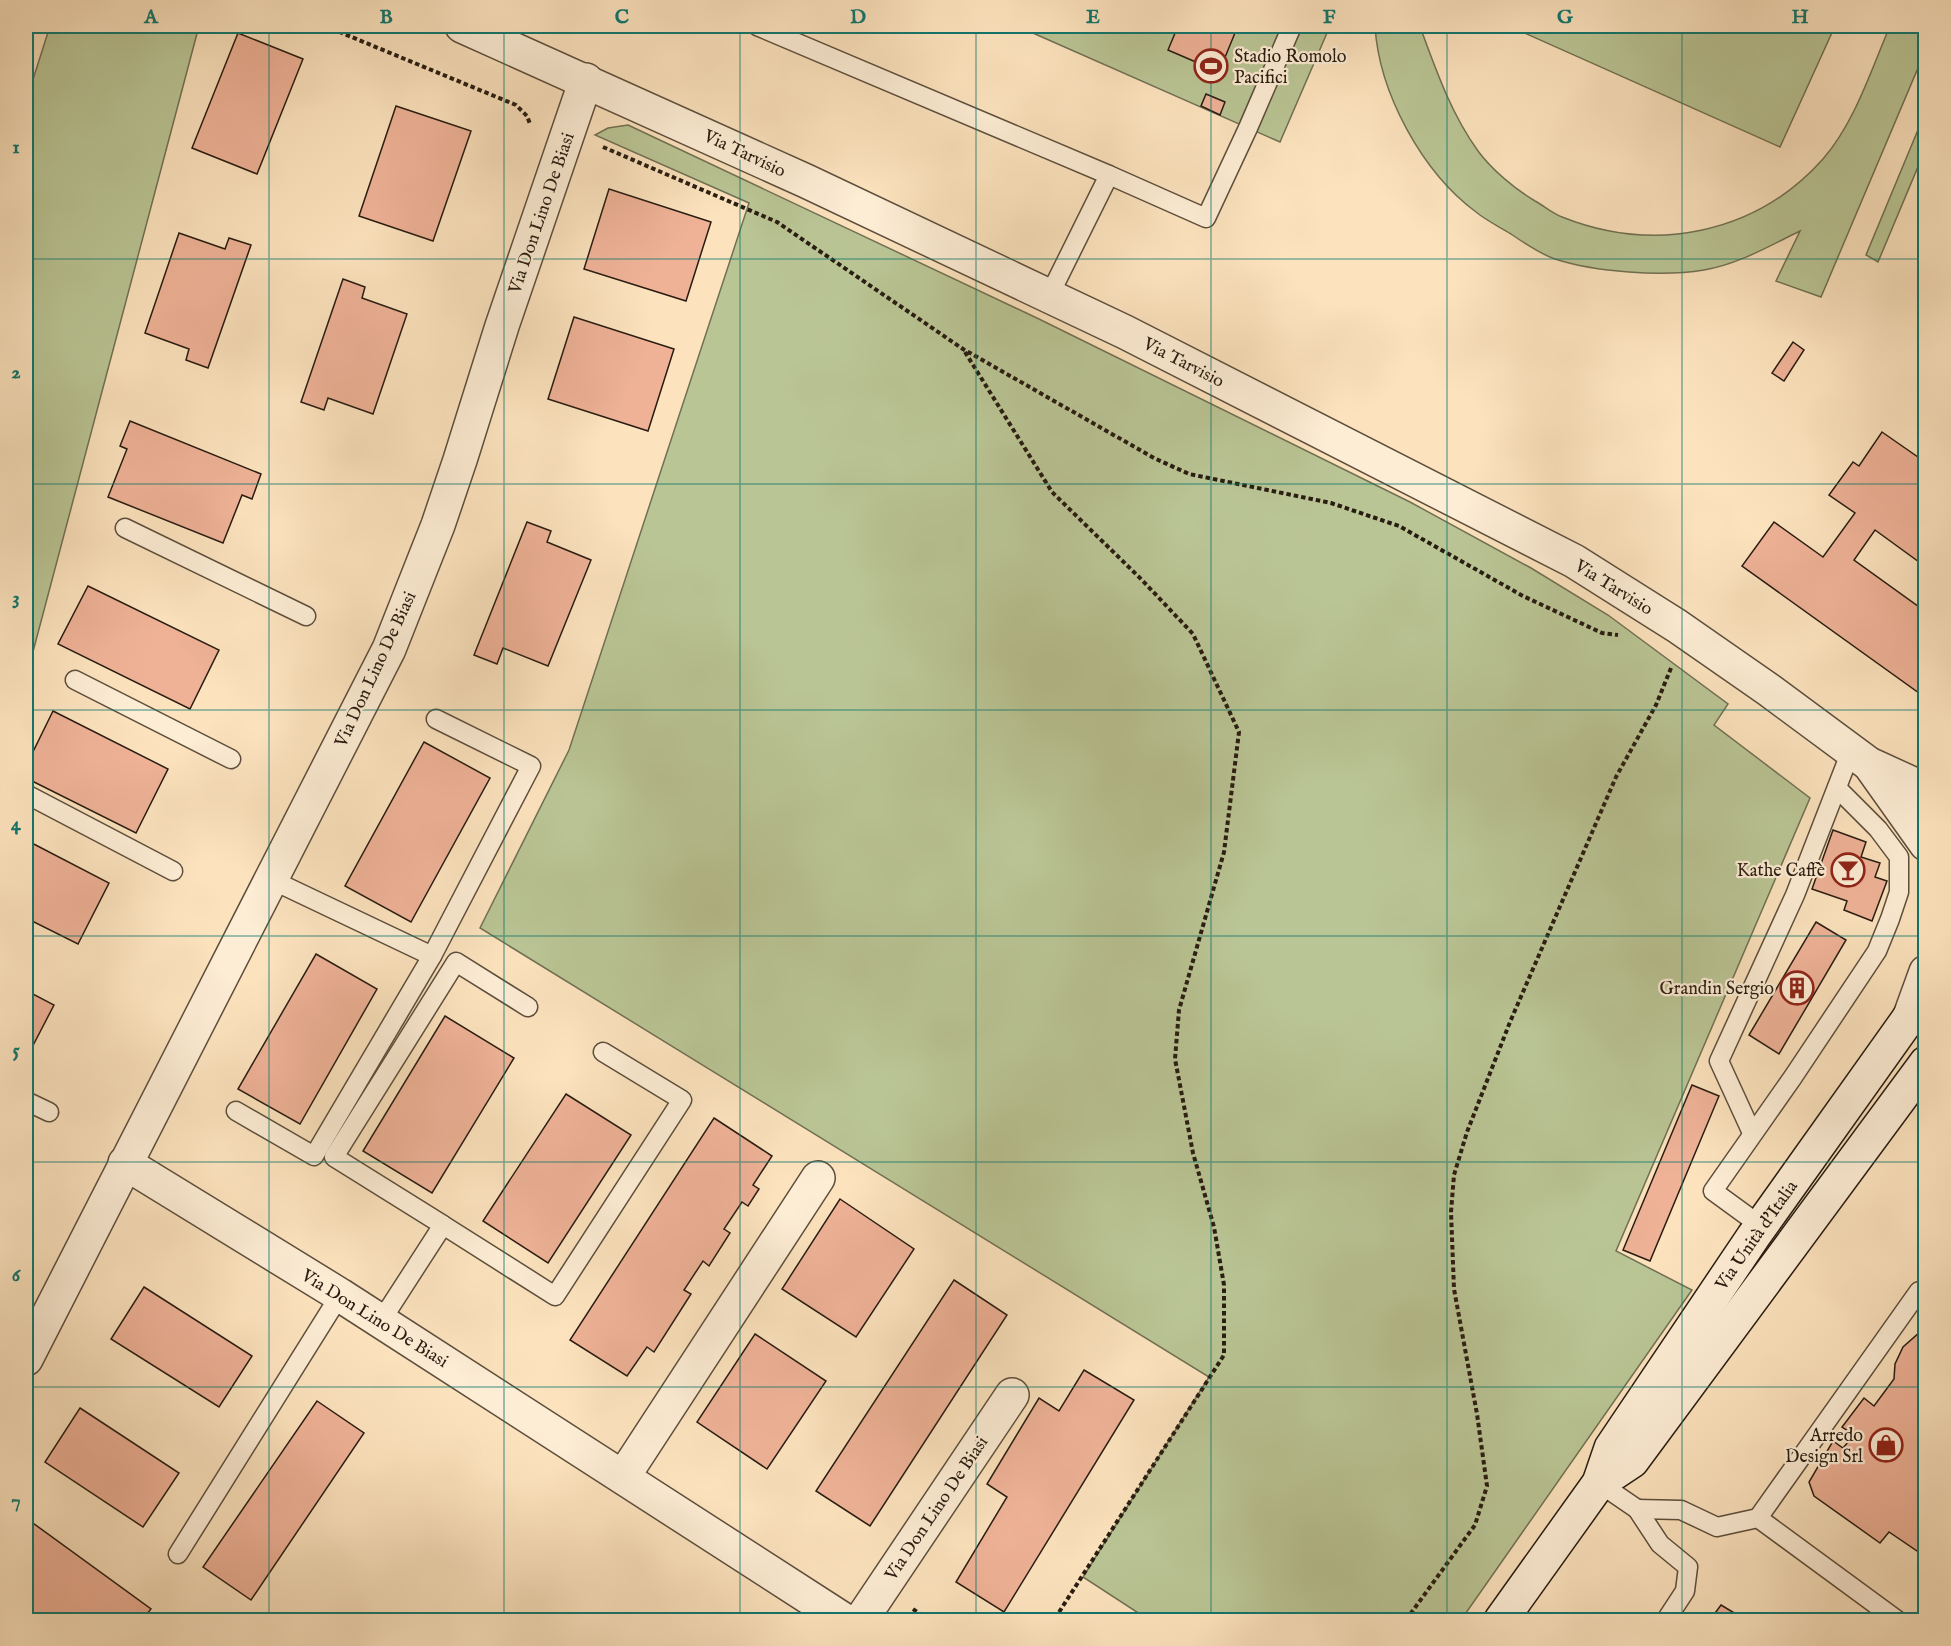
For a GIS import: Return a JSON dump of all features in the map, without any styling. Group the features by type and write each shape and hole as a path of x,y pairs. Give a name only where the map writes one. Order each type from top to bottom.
{"street":[{"name":"Via Tarvisio","path":"462,26 586,80 1049,296 1181,360 1575,561 1677,626 1860,757 1926,790"},
{"name":"Via Don Lino De Biasi","path":"26,1359 389,649 413,591 460,460 502,326 586,80"},
{"name":"Via Tarvisio","path":"1860,757 1926,844"},
{"path":"1918,1005 1926,972"},
{"name":"Via Unità d'Italia","path":"1501,1620 1599,1483 1611,1448 1761,1226 1918,1005"},
{"name":"Via Unità d'Italia","path":"1599,1483 1632,1461 1926,1063"},
{"name":"Via Don Lino De Biasi","path":"125,1163 381,1321 844,1620"},
{"path":"623,1477 818,1178"},
{"name":"Via Don Lino De Biasi","path":"861,1620 1012,1395"}],"lane":[{"path":"757,26 1206,218 1292,26"},
{"path":"1049,296 1109,175"},
{"path":"125,528 306,616"},
{"path":"75,680 231,759"},
{"path":"236,1111 314,1155 432,956 531,766 435,719"},
{"path":"1752,1133 1719,1061 1795,895 1837,788 1860,757"},
{"path":"1761,1226 1713,1191 1877,951 1899,892 1899,857 1878,829 1837,788"},
{"path":"26,794 173,871"},
{"path":"270,879 432,956"},
{"path":"528,1007 456,962 334,1157 555,1296 682,1100 603,1052"},
{"path":"26,1101 49,1112"},
{"path":"381,1321 443,1225"},
{"path":"1637,1509 1682,1510 1717,1527 1758,1518 1919,1291"},
{"path":"178,1554 340,1295"},
{"path":"1599,1483 1637,1509 1660,1544 1688,1567 1685,1591 1666,1620"},
{"path":"1758,1518 1897,1620"}],"path":[{"path":"325,26 516,105 528,116 530,124 527,133"},
{"path":"601,146 777,222 963,349 1154,458 1189,474 1331,503 1399,526 1523,596 1602,633 1622,635"},
{"path":"963,349 1052,492 1142,580 1193,634 1239,732 1224,852 1179,1010 1176,1059 1193,1153 1214,1227 1224,1285 1224,1355 1054,1620"},
{"path":"1406,1620 1475,1525 1487,1486 1477,1414 1454,1289 1451,1212 1454,1175 1467,1132 1510,1022 1616,777 1656,705 1674,660"}],"green space":[{"path":"50,26 199,26 26,678 26,92 29,92"},
{"name":"Stadio Romolo Pacifici","path":"1017,26 1330,26 1280,142"},
{"path":"1375,26 1423,26 1422,32 1433,63 1460,123 1478,151 1512,185 1559,216 1597,228 1633,234 1668,235 1702,230 1735,220 1767,205 1796,185 1823,159 1834,144 1853,112 1890,26 1925,26 1926,49 1821,297 1776,281 1800,231 1754,254 1717,267 1687,272 1629,272 1589,267 1555,259 1532,248 1480,215 1456,195 1421,153 1394,104 1378,52"},
{"path":"1509,26 1835,26 1780,147"},
{"path":"1925,113 1925,150 1878,262 1866,255"},
{"path":"628,125 1039,319 1410,502 1531,568 1608,615 1728,704 1714,725 1810,798 1616,1251 1692,1290 1461,1620 1149,1620 1083,1577 1209,1377 480,928 569,750 749,203 595,135 608,128"}],"building":[{"path":"1178,26 1232,26 1237,28 1219,72 1168,50"},
{"path":"238,33 303,59 257,174 192,148"},
{"path":"1206,94 1225,102 1220,115 1201,106"},
{"path":"396,106 471,131 433,241 359,216"},
{"path":"609,189 711,222 686,301 584,269"},
{"path":"179,233 225,249 229,238 251,245 208,368 186,360 189,349 145,333"},
{"path":"343,279 365,287 362,298 407,314 373,414 328,398 324,410 301,402"},
{"path":"574,317 674,349 648,431 548,399"},
{"path":"1793,342 1804,350 1784,381 1772,373"},
{"path":"130,421 261,474 252,499 242,495 223,543 108,497 127,449 120,446"},
{"path":"1882,432 1918,457 1926,447 1926,567 1875,530 1854,560 1926,612 1926,698 1742,566 1774,522 1823,557 1855,513 1829,495 1853,462 1859,466"},
{"path":"527,522 551,531 547,542 591,560 548,666 503,648 497,664 474,655"},
{"path":"88,586 219,650 190,709 58,644"},
{"path":"53,711 168,769 136,833 26,778 26,766"},
{"path":"424,742 490,778 411,922 345,886"},
{"name":"Kathe Caffè","path":"1833,830 1866,842 1861,857 1880,863 1875,877 1887,881 1872,921 1844,910 1847,901 1812,889"},
{"path":"26,840 109,883 78,944 26,918"},
{"name":"Grandin Sergio","path":"1816,922 1846,940 1779,1054 1749,1035"},
{"path":"316,954 377,989 300,1124 238,1089"},
{"path":"26,985 29,987 27,991 54,1005 26,1059"},
{"path":"445,1016 514,1058 432,1193 363,1151"},
{"path":"1692,1085 1719,1096 1650,1261 1623,1250"},
{"path":"566,1094 631,1135 548,1263 483,1221"},
{"path":"714,1118 772,1156 753,1185 759,1189 748,1206 742,1202 724,1229 730,1233 709,1266 703,1261 684,1290 691,1294 654,1352 647,1347 627,1376 570,1340"},
{"path":"840,1199 914,1249 856,1337 782,1289"},
{"path":"954,1280 1007,1315 870,1526 816,1491"},
{"path":"144,1287 252,1356 219,1407 111,1339"},
{"name":"Arredo Design Srl","path":"1926,1331 1926,1557 1889,1532 1880,1543 1814,1496 1809,1482 1833,1441 1843,1448 1854,1435 1842,1427 1864,1398 1874,1406 1894,1379 1895,1364 1903,1347 1920,1332"},
{"path":"755,1334 826,1381 767,1469 697,1422"},
{"path":"1084,1370 1134,1400 1004,1612 956,1582 1007,1497 987,1484 1039,1398 1059,1411"},
{"path":"317,1401 364,1433 251,1600 203,1567"},
{"path":"80,1408 179,1473 143,1527 45,1462"},
{"path":"26,1518 151,1609 142,1620 26,1620"},
{"path":"1721,1605 1746,1620 1710,1620"}],"place":[{"name":"Stadio Romolo Pacifici","path":"1211,66"},
{"name":"Kathe Caffè","path":"1848,870"},
{"name":"Grandin Sergio","path":"1797,988"},
{"name":"Arredo Design Srl","path":"1886,1445"}]}
